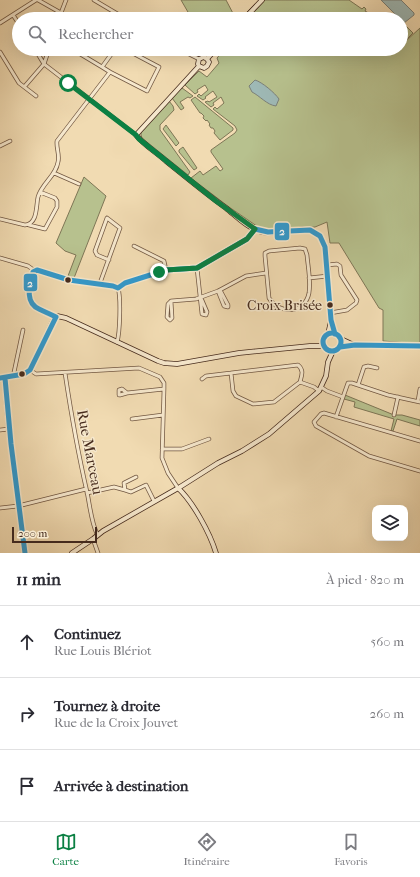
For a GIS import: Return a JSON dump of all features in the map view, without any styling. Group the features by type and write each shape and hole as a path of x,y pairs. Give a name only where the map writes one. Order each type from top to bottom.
{"street":[{"path":"18,12 37,0 59,12"},
{"path":"61,12 66,0"},
{"path":"94,0 114,12"},
{"path":"251,12 262,0"},
{"path":"0,23 12,16"},
{"path":"0,52 19,83 25,86 36,96"},
{"path":"39,56 44,64 86,98 136,135 205,192 255,229 264,232 304,229 315,231 324,243 330,313 335,334 341,339 355,345"},
{"path":"25,86 44,64 47,56"},
{"path":"84,56 110,72 147,91 160,68 138,56"},
{"path":"102,67 109,56"},
{"path":"193,56 199,59 204,57 207,59"},
{"path":"207,59 210,56"},
{"path":"199,59 198,64 200,66"},
{"path":"200,66 204,68 207,66 209,62 207,59"},
{"path":"136,135 200,66"},
{"path":"29,225 35,214 43,185 54,173 58,161 57,141 110,72"},
{"path":"0,146 10,141"},
{"path":"54,173 79,184"},
{"path":"0,219 45,229 57,207 57,201 55,198 40,192"},
{"path":"100,283 109,260 120,228 108,218 95,251 97,255 109,260"},
{"path":"118,288 125,283 166,270 197,268 247,239 255,229"},
{"path":"134,246 162,259 165,263 166,270"},
{"path":"303,248 306,251 310,291 304,303 293,310 282,310 272,303 269,298 266,273 265,256 267,252 303,248"},
{"path":"0,258 69,280 100,283 118,288"},
{"path":"327,265 337,264 340,266 341,275 357,300 356,303 348,310 330,313"},
{"path":"197,268 202,314 206,315 207,312 201,298"},
{"path":"35,270 33,272 28,294 29,299 34,306 56,317 66,318 158,361 177,364 239,353 310,346 325,348 333,351"},
{"path":"171,301 201,298 219,291 251,274 266,273"},
{"path":"309,278 328,276"},
{"path":"117,342 119,329 118,288"},
{"path":"219,291 228,304 228,307 224,306 219,291"},
{"path":"171,301 172,318 170,320 167,317 168,304 171,301"},
{"path":"0,378 13,377 24,374 30,370 49,328 56,317"},
{"path":"310,346 323,340 328,334 331,320"},
{"path":"13,377 23,330"},
{"path":"328,334 335,334"},
{"path":"340,347 341,339"},
{"path":"323,340 328,362"},
{"path":"72,553 97,534 248,447 274,430 320,389 326,376 328,362 333,351 340,347 355,345 420,346"},
{"path":"202,379 206,376 231,373 298,365 301,368 302,373 300,382 274,402 253,404 236,396 233,391 231,373"},
{"path":"358,385 364,367 368,366 377,368"},
{"path":"30,370 36,374 139,368 160,377 164,383 163,464 175,485 188,499 195,510 211,540 216,553"},
{"name":"Rue Marceau","path":"66,373 69,400 92,518 97,534"},
{"path":"5,378 6,402 15,486 25,553"},
{"path":"300,382 343,397"},
{"path":"336,417 348,383 419,402 420,389"},
{"path":"126,393 164,389"},
{"path":"394,415 398,397"},
{"path":"420,441 322,413 314,420 314,424 369,456 420,471"},
{"path":"132,419 164,415"},
{"path":"0,430 9,429"},
{"path":"162,449 182,449 209,439"},
{"path":"125,490 124,483 136,477"},
{"path":"0,508 114,487 131,492 146,485 154,501"},
{"path":"92,539 98,553"}],"green space":[{"path":"181,0 226,0 232,12 188,12"},
{"path":"259,0 349,0 362,9 364,7 367,12 247,12"},
{"path":"408,28 413,33 408,38"},
{"path":"420,28 420,344 383,341 383,310 379,308 339,243 330,243 327,222 315,227 264,231 191,178 200,171 203,175 216,166 220,171 223,169 211,150 237,130 235,126 213,109 215,107 217,109 224,103 221,97 213,103 214,105 211,107 205,102 209,102 217,97 213,91 203,100 197,96 199,94 201,96 208,90 205,85 197,90 198,92 195,94 185,85 199,71 207,77 219,63 217,58 219,56 408,56 408,39"},
{"path":"182,88 193,96 180,102 184,108 181,110 172,98"},
{"path":"195,97 233,128 233,130 220,140 214,133 215,131 213,128 211,128 207,120 206,121 203,118 204,116 200,113 191,100"},
{"path":"169,101 174,110 160,125 160,130 190,172 188,175 142,138 141,135 141,131"},
{"path":"166,125 179,143 176,146 163,129"},
{"path":"183,147 197,168 194,170 179,152 179,150"},
{"path":"84,177 106,196 74,278 68,276 76,255 65,251 56,243"},
{"path":"345,395 394,415 402,415 420,420 420,426 397,419 393,431 391,431 394,419 354,407 355,402 344,399"}],"water":[{"path":"381,0 401,0 414,13 414,15 408,20 408,12 393,12"},
{"path":"255,80 265,85 279,99 276,106 270,104 252,92 249,86"}],"transit line":[{"name":"2","path":"0,378 24,374 30,370 56,317 39,309 31,302 29,293 33,272 37,270 69,280 118,288 125,283 166,270 197,268 247,239 255,229 268,232 310,230 320,236 325,247 331,320 335,334"},
{"name":"2","path":"332,333 338,336 341,342 338,348 332,351 326,348 323,342 326,336 332,333"},
{"name":"2","path":"340,347 355,345 420,346"},
{"name":"2","path":"5,378 11,444 25,553"}],"place":[{"name":"Croix Brisée","path":"330,305"}],"route":[{"path":"68,83 136,135 216,201 255,229 247,239 197,268 166,270 159,272"}]}
